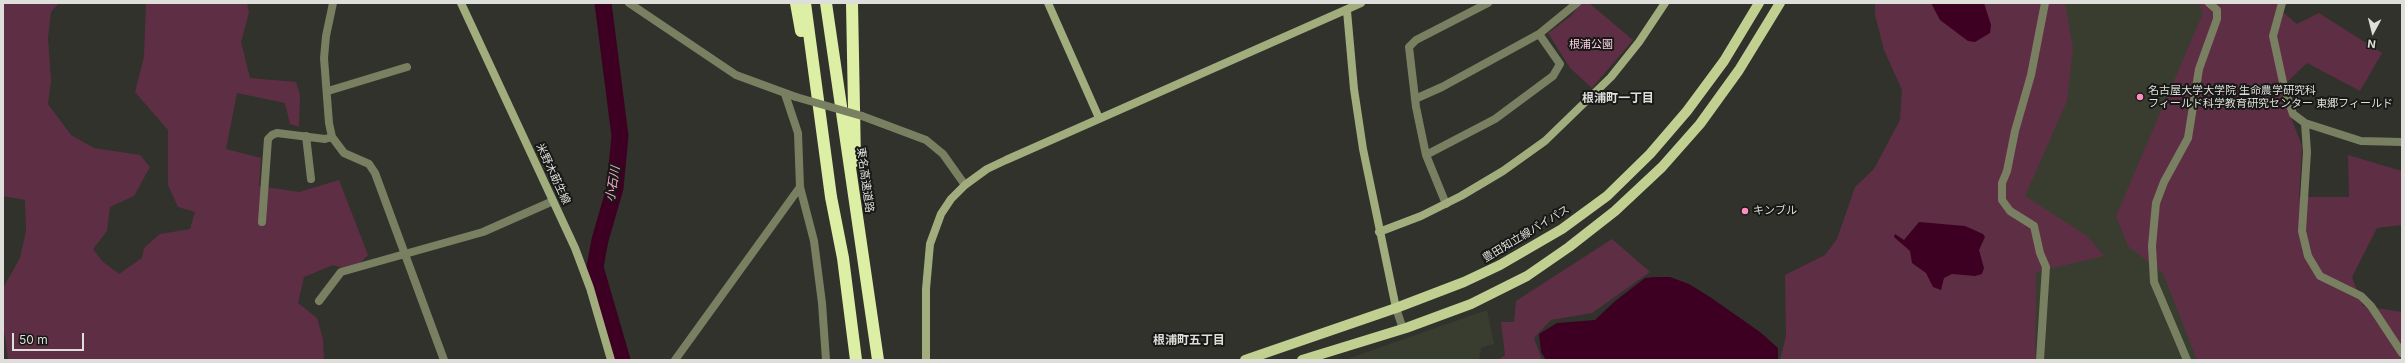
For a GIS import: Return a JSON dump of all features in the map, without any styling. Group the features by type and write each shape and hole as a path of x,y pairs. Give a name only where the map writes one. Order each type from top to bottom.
{"highway":[{"path":"796,3 843,258 856,360"},
{"path":"805,3 832,197"},
{"name":"東名高速道路","path":"826,3 878,360"},
{"path":"852,3 855,201"}],"main road":[{"name":"豊田知立線バイパス","path":"1245,360 1396,308 1457,285 1500,265 1562,229 1607,196 1650,154 1687,112 1724,61 1759,3"},
{"path":"1302,360 1403,329 1471,304 1527,276 1569,247 1615,211 1662,167 1700,124 1739,70 1780,3"}],"street":[{"path":"333,3 326,36 324,58 328,91 328,123 332,137 344,153 369,164 375,173 444,360"},
{"name":"米野木莇生線","path":"461,3 583,269 611,360"},
{"path":"629,3 736,75 785,94 862,116 926,140 943,154 965,185"},
{"path":"1049,3 1099,118"},
{"path":"926,360 926,289 930,244 941,214 951,199 965,185 999,163 1361,3"},
{"path":"1446,204 1426,155 1415,99 1409,51 1411,44 1488,3"},
{"path":"1415,99 1442,87 1539,34 1577,3"},
{"path":"1379,232 1446,204 1503,171 1558,129 1595,94 1626,60 1666,3"},
{"path":"2040,360 2046,267 2040,253 2034,226 2010,210 2002,200 2002,183 2007,171 2015,131 2024,104 2045,3"},
{"path":"2188,360 2154,282 2152,246 2156,203 2164,182 2182,152 2188,138 2199,69 2217,19 2217,10 2209,3"},
{"path":"2282,3 2273,36 2274,50 2294,114 2305,123 2361,140 2402,142"},
{"path":"1346,10 1355,96 1379,232 1396,308 1403,329"},
{"path":"1426,155 1495,119 1553,76 1560,64 1539,34"},
{"path":"328,91 407,67"},
{"path":"785,94 798,133 800,187 814,241 822,303 826,360"},
{"path":"2305,123 2307,152 2302,230 2308,256 2320,276 2361,296 2371,306 2402,353"},
{"path":"262,222 268,139 277,133 325,139 332,137"},
{"path":"306,136 310,179"},
{"path":"675,360 800,187"},
{"path":"319,301 340,272 484,232 553,201"}],"shaded area":[{"path":"1931,3 1984,3 1991,25 1990,33 1975,42 1968,41 1940,20"},
{"name":"名古屋大学大学院 生命農学研究科 フィールド科学教育研究センター 東郷フィールド","path":"2044,3 2265,3 2217,360 2028,360 2041,219 2012,190"},
{"path":"1919,222 1965,226 1983,234 1985,237 1979,250 1984,268 1982,274 1975,276 1952,274 1944,278 1941,290 1933,287 1926,273 1912,263 1910,251 1894,237 1895,234 1904,240"},
{"path":"1670,277 1689,284 1710,297 1760,332 1778,348 1778,360 1546,360 1541,352 1539,334 1557,323 1595,320 1614,302 1645,278"},
{"path":"1487,310 1494,344 1481,348 1479,360 1344,360"}],"green space":[{"path":"3,3 59,3 51,12 48,38 51,81 48,104 71,135 94,148 140,155 150,167 134,196 110,207 107,231 93,249 102,261 119,274 142,258 144,248 160,234 190,229 195,212 178,207 168,185 168,130 135,92 144,57 146,3 247,3 249,13 241,42 250,78 296,82 300,95 299,127 290,124 285,103 237,93 226,149 261,158 259,186 299,192 339,180 368,255 352,271 333,265 304,277 298,303 317,318 323,339 324,360 8,360 5,336 3,332 3,288 20,258 26,231 25,200 3,196"},
{"name":"根浦公園","path":"1581,3 1589,3 1633,40 1592,88 1570,68 1548,33 1571,16"},
{"path":"1875,3 2065,3 2073,48 2067,101 2025,196 2087,236 2104,256 2036,272 2035,360 1780,360 1786,336 1785,275 1825,255 1837,239 1855,187 1874,169 1900,120 1902,90 1884,50 1875,15"},
{"path":"2198,3 2277,3 2277,7 2297,24 2319,13 2382,53 2360,91 2307,63 2280,89 2302,146 2299,197 2349,197 2348,155 2402,171 2402,225 2377,228 2352,277 2363,306 2402,312 2402,360 2197,360 2163,273 2128,246 2116,216 2203,13"},
{"path":"1612,239 1650,272 1592,313 1551,320 1534,338 1542,360 1498,360 1505,355 1501,322 1514,322 1516,301"}],"waterway":[{"name":"小石川","path":"603,3 620,136 615,188 600,240 595,267 622,360"}],"place":[{"name":"名古屋大学大学院 生命農学研究科 フィールド科学教育研究センター 東郷フィールド","path":"2140,97"},
{"name":"キンブル","path":"1745,211"}],"district":[{"name":"根浦町一丁目","path":"1618,98"},
{"name":"根浦町五丁目","path":"1189,340"}]}
